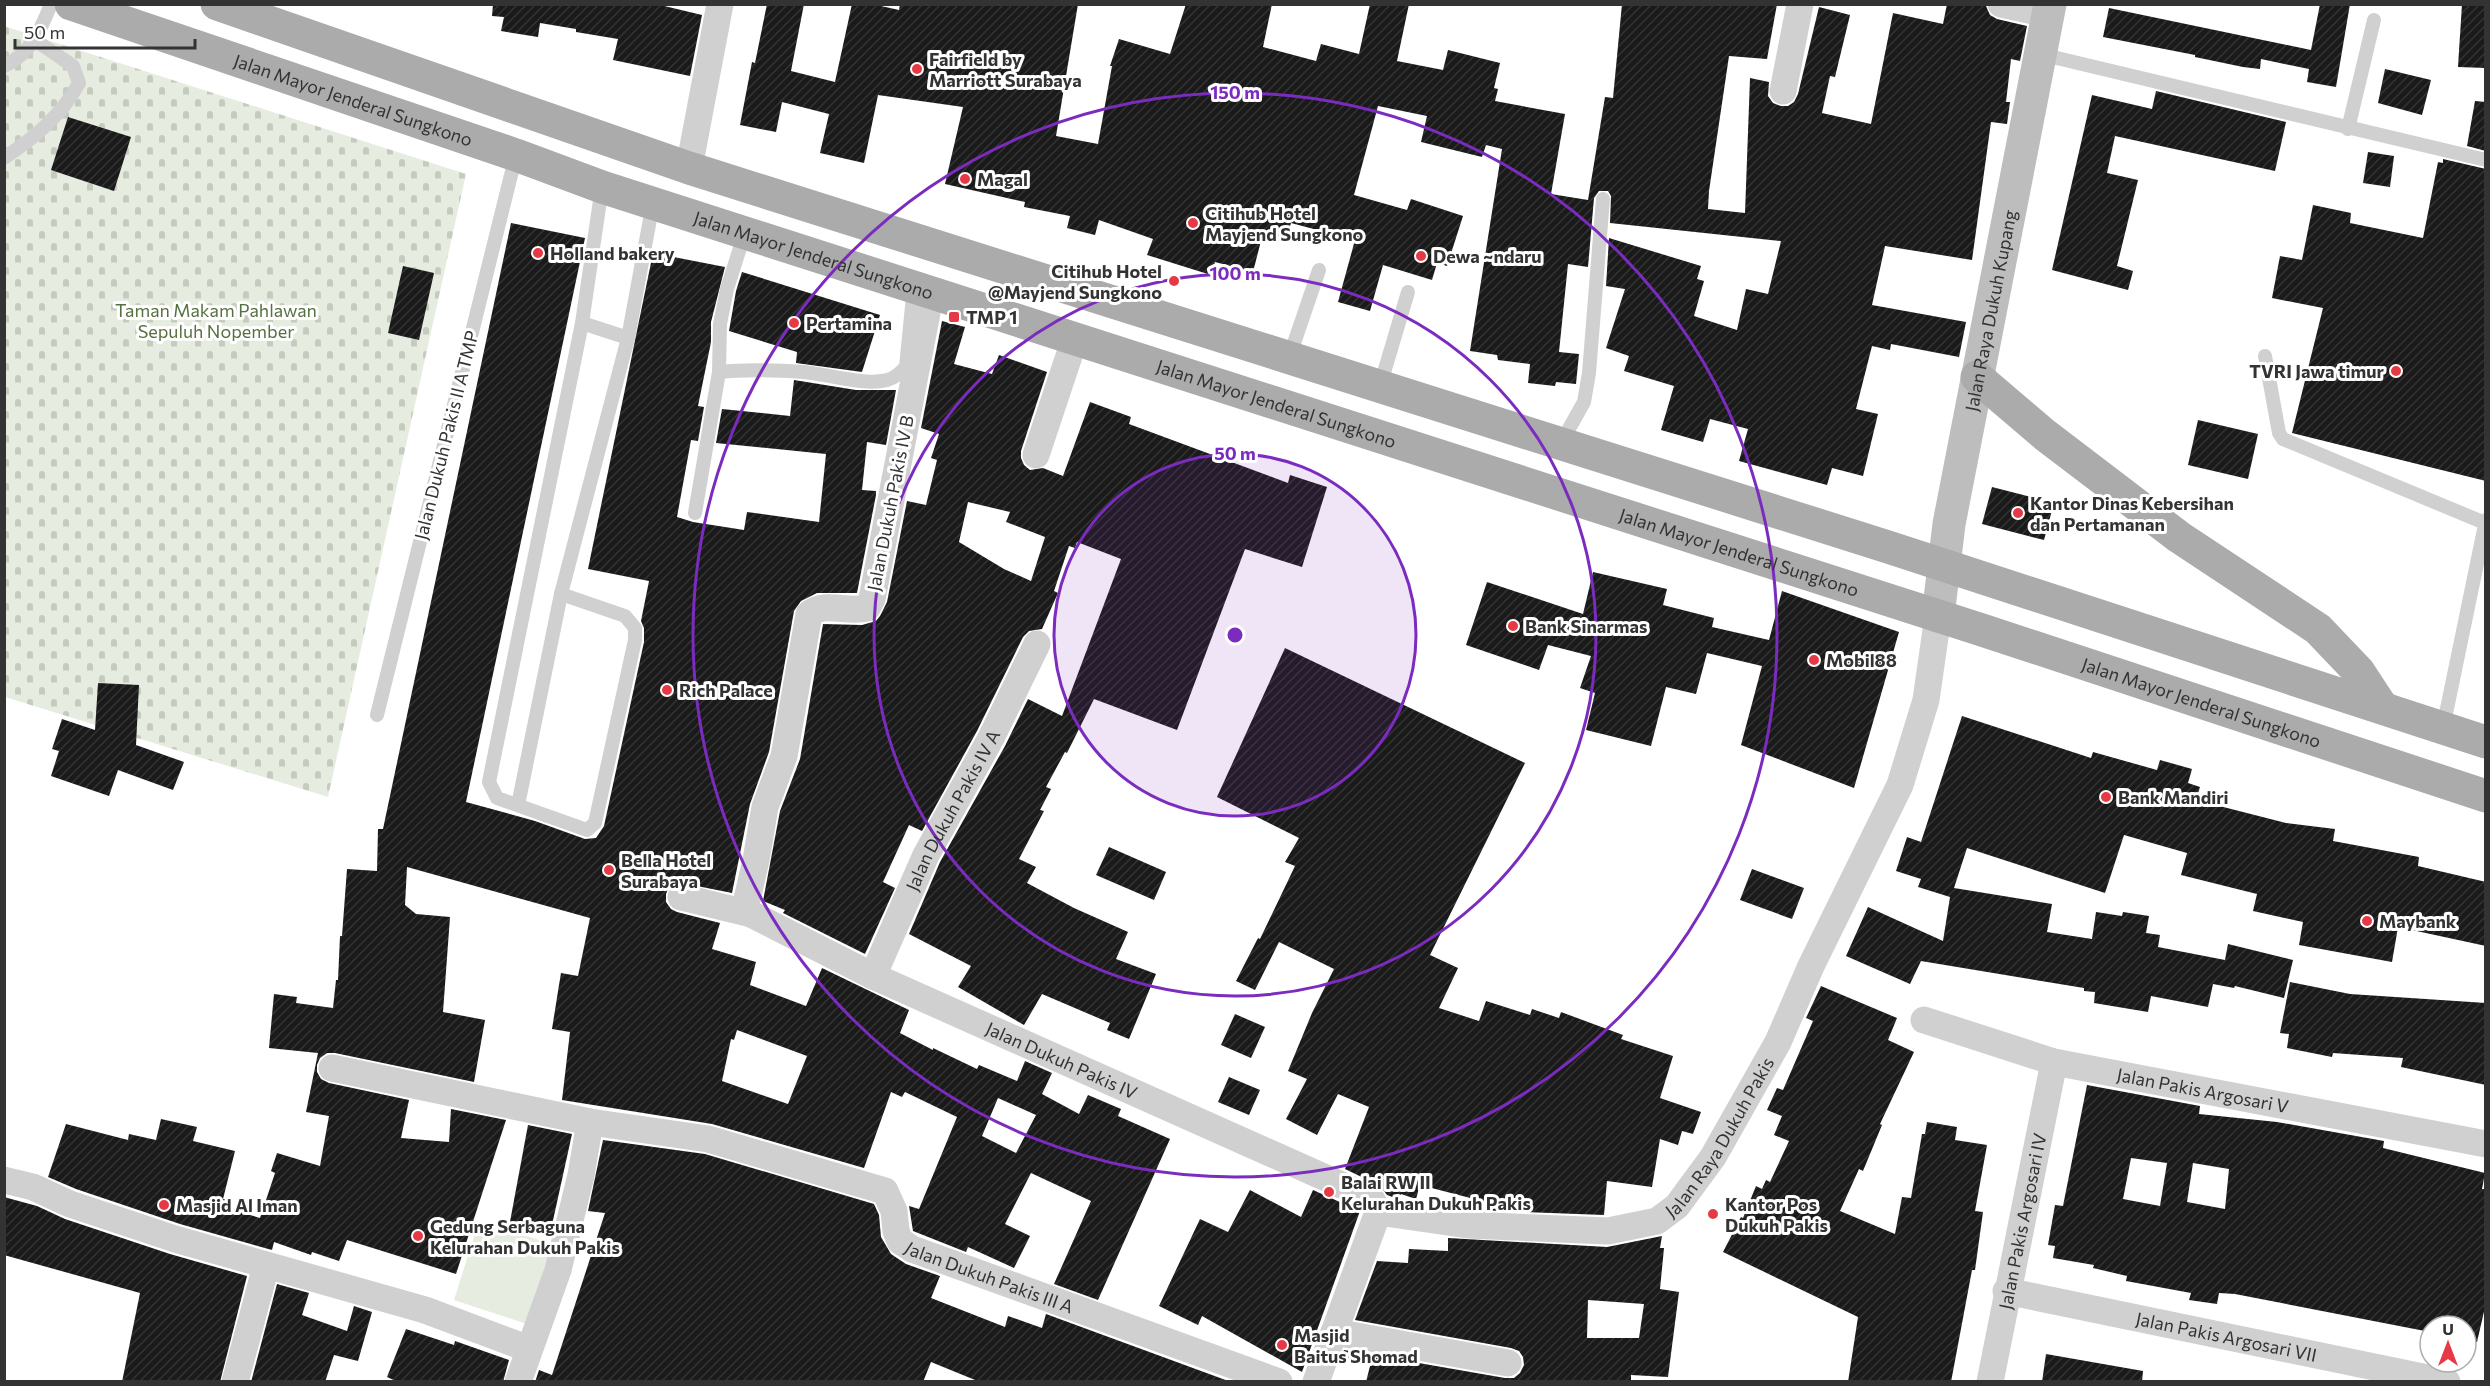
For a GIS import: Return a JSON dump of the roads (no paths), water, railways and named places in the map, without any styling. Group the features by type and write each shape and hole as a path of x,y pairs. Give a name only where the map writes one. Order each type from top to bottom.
{"main road":[{"name":"Jalan Mayor Jenderal Sungkono","path":"71,4 516,155 602,187 1938,616 2486,796"},
{"path":"217,4 267,13 693,169 1944,564 2486,742"},
{"path":"653,203 672,206 688,196 693,169"},
{"path":"693,169 696,193 693,215"},
{"path":"1977,377 2045,435 2179,537 2318,629 2359,672 2382,707"}],"street":[{"path":"693,169 720,4"},
{"path":"1783,91 1800,4"},
{"path":"2001,4 2049,9"},
{"name":"Jalan Raya Dukuh Kupang","path":"1938,616 1949,524 2049,9"},
{"name":"Jalan Dukuh Pakis IV B","path":"748,910 765,807 784,756 809,614 815,609 824,608 859,610 867,608 872,599 922,289"},
{"path":"1036,455 1076,338"},
{"name":"Jalan Raya Dukuh Pakis","path":"1378,1212 1468,1225 1608,1230 1657,1221 1677,1206 1713,1157 1778,1042 1811,966 1900,785 1926,700 1938,616"},
{"name":"Jalan Dukuh Pakis IV A","path":"873,976 926,855 991,738 1037,644"},
{"name":"Jalan Dukuh Pakis IV","path":"681,897 748,910 873,976 1339,1183 1372,1200 1378,1212"},
{"name":"Jalan Pakis Argosari V","path":"1924,1020 2054,1062 2486,1144"},
{"name":"Jalan Pakis Argosari IV","path":"1990,1382 2006,1291 2054,1062"},
{"path":"332,1068 590,1122 581,1175 558,1270 519,1381"},
{"name":"Jalan Dukuh Pakis III A","path":"590,1122 708,1139 885,1191 894,1210 896,1231 900,1240 912,1249 1279,1382"},
{"path":"4,1180 33,1187 70,1204 266,1266 425,1310 529,1349"},
{"path":"1316,1382 1378,1212"},
{"path":"235,1382 266,1266"},
{"name":"Jalan Pakis Argosari VII","path":"2006,1291 2447,1382"},
{"path":"1334,1332 1508,1363"}],"lane":[{"path":"4,66 12,63 35,40 51,4"},
{"path":"2348,129 2374,20"},
{"path":"4,158 24,145 69,103 79,83 73,66 35,40"},
{"path":"2040,54 2486,160"},
{"name":"Jalan Dukuh Pakis II A TMP","path":"377,715 516,155"},
{"path":"561,594 626,616 635,628 635,640 594,826 582,830 497,798 491,788 490,776 582,323 602,187"},
{"path":"1561,443 1584,402 1589,373 1603,199"},
{"path":"518,805 561,594 628,338 653,203"},
{"path":"695,513 719,372 720,324 727,289 745,232"},
{"path":"1289,358 1319,270"},
{"path":"719,372 760,370 802,372 874,381 888,380 898,375 906,367 922,289"},
{"path":"1380,386 1408,292"},
{"path":"582,323 628,338"},
{"path":"2265,356 2279,433 2283,439 2485,522 2443,728"}],"place":[{"name":"Fairfield by Marriott Surabaya","path":"917,69"},
{"name":"Magal","path":"965,179"},
{"name":"Citihub Hotel Mayjend Sungkono","path":"1193,223"},
{"name":"Holland bakery","path":"538,253"},
{"name":"Dewa ~ndaru","path":"1421,256"},
{"name":"Citihub Hotel @Mayjend Sungkono","path":"1174,281"},
{"name":"TMP 1","path":"954,317"},
{"name":"Pertamina","path":"794,323"},
{"name":"TVRI Jawa timur","path":"2396,371"},
{"name":"Kantor Dinas Kebersihan dan Pertamanan","path":"2018,513"},
{"name":"Bank Sinarmas","path":"1513,626"},
{"name":"Mobil88","path":"1814,660"},
{"name":"Rich Palace","path":"667,690"},
{"name":"Bank Mandiri","path":"2106,797"},
{"name":"Bella Hotel Surabaya","path":"609,870"},
{"name":"Maybank","path":"2367,921"},
{"name":"Balai RW II Kelurahan Dukuh Pakis","path":"1329,1192"},
{"name":"Masjid Al Iman","path":"164,1205"},
{"name":"Kantor Pos Dukuh Pakis","path":"1713,1214"},
{"name":"Gedung Serbaguna Kelurahan Dukuh Pakis","path":"418,1236"},
{"name":"Masjid Baitus Shomad","path":"1282,1345"}],"park label":[{"name":"Taman Makam Pahlawan Sepuluh Nopember","path":"216,320"}]}
